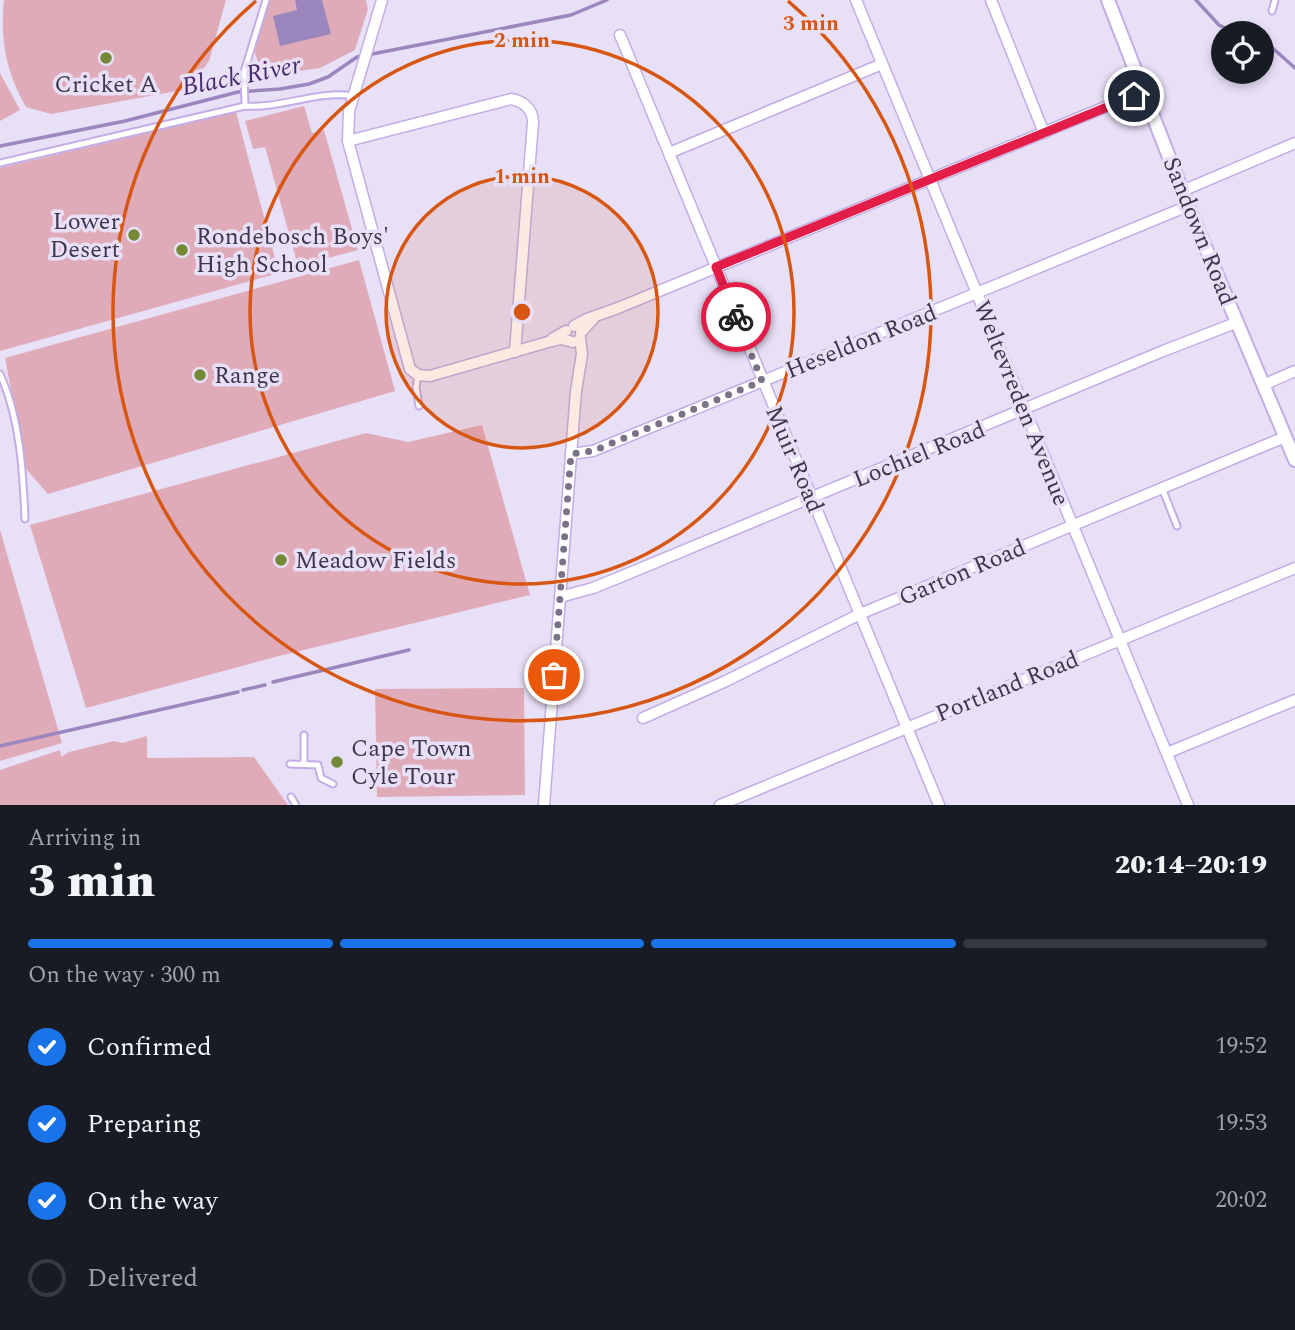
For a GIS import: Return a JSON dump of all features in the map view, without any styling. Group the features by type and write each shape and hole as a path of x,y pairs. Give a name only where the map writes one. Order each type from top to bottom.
{"street":[{"path":"382,0 347,122 348,141 408,365 418,376 430,376 574,335 596,317 1144,91"},
{"name":"Weltevreden Avenue","path":"856,0 1188,805"},
{"name":"Sandown Road","path":"1108,0 1188,206 1295,460"},
{"path":"992,4 1044,133"},
{"name":"Muir Road","path":"620,35 939,805"},
{"path":"669,153 882,64"},
{"path":"348,141 511,100 525,104 529,109 533,122 515,352"},
{"path":"1182,191 1295,143"},
{"name":"Heseldon Road","path":"571,454 593,451 1188,206"},
{"name":"Lochiel Road","path":"560,597 593,588 1238,322"},
{"path":"544,805 578,365 582,354 574,335"},
{"path":"1263,384 1295,371"},
{"name":"Garton Road","path":"643,718 726,681 860,614 1286,437"},
{"name":"Portland Road","path":"720,805 1295,568"},
{"path":"1167,752 1295,700"}],"lane":[{"path":"245,106 244,80 266,0"},
{"path":"1272,11 1275,0"},
{"path":"0,163 245,106 265,108 341,94 354,96"},
{"path":"0,374 12,411 24,481 25,519"},
{"path":"418,376 416,387 419,407"},
{"path":"1162,488 1177,526"},
{"path":"304,736 304,764"},
{"path":"290,764 318,765 321,778 333,784"},
{"path":"291,797 296,805"}],"shaded area":[{"name":"Cricket A","path":"4,0 226,0 209,61 188,89 51,114 26,107 9,69 4,43"},
{"path":"269,0 366,0 368,9 355,50 320,68 261,72 254,50"},
{"path":"295,0 322,0 331,34 280,46 273,16 297,10"},
{"path":"0,73 20,110 0,121"},
{"path":"304,106 312,133 324,130 358,250 298,266 265,147 253,149 245,121"},
{"name":"Lower Desert","path":"236,112 279,273 0,351 0,168"},
{"name":"Range","path":"359,260 395,391 48,494 26,469 5,358"},
{"name":"Meadow Fields","path":"482,425 530,595 275,657 86,708 30,525 366,433 408,442"},
{"path":"0,530 62,743 0,761"},
{"path":"524,688 525,795 377,797 375,689"},
{"path":"147,736 147,758 254,757 288,805 0,805 0,770 60,750 61,757 69,752 114,741 122,743"}],"waterway":[{"name":"Black River","path":"0,146 125,121 238,92 309,84 328,77 357,57 571,15 607,0"},
{"name":"Black River","path":"1196,0 1215,21"},
{"name":"Black River","path":"1274,49 1295,68"},
{"path":"273,682 409,650"},
{"path":"243,690 265,685"},
{"path":"0,746 238,692"}],"way so far":[{"path":"554,675 571,454 593,451 762,381 736,317"}],"place":[{"name":"Cricket A","path":"106,58"},
{"name":"Lower Desert","path":"134,235"},
{"name":"Rondebosch Boys' High School","path":"182,250"},
{"name":"Range","path":"200,375"},
{"name":"Meadow Fields","path":"281,560"},
{"name":"Cape Town Cyle Tour","path":"337,762"}],"route":[{"path":"736,317 716,267 1134,96"}]}
